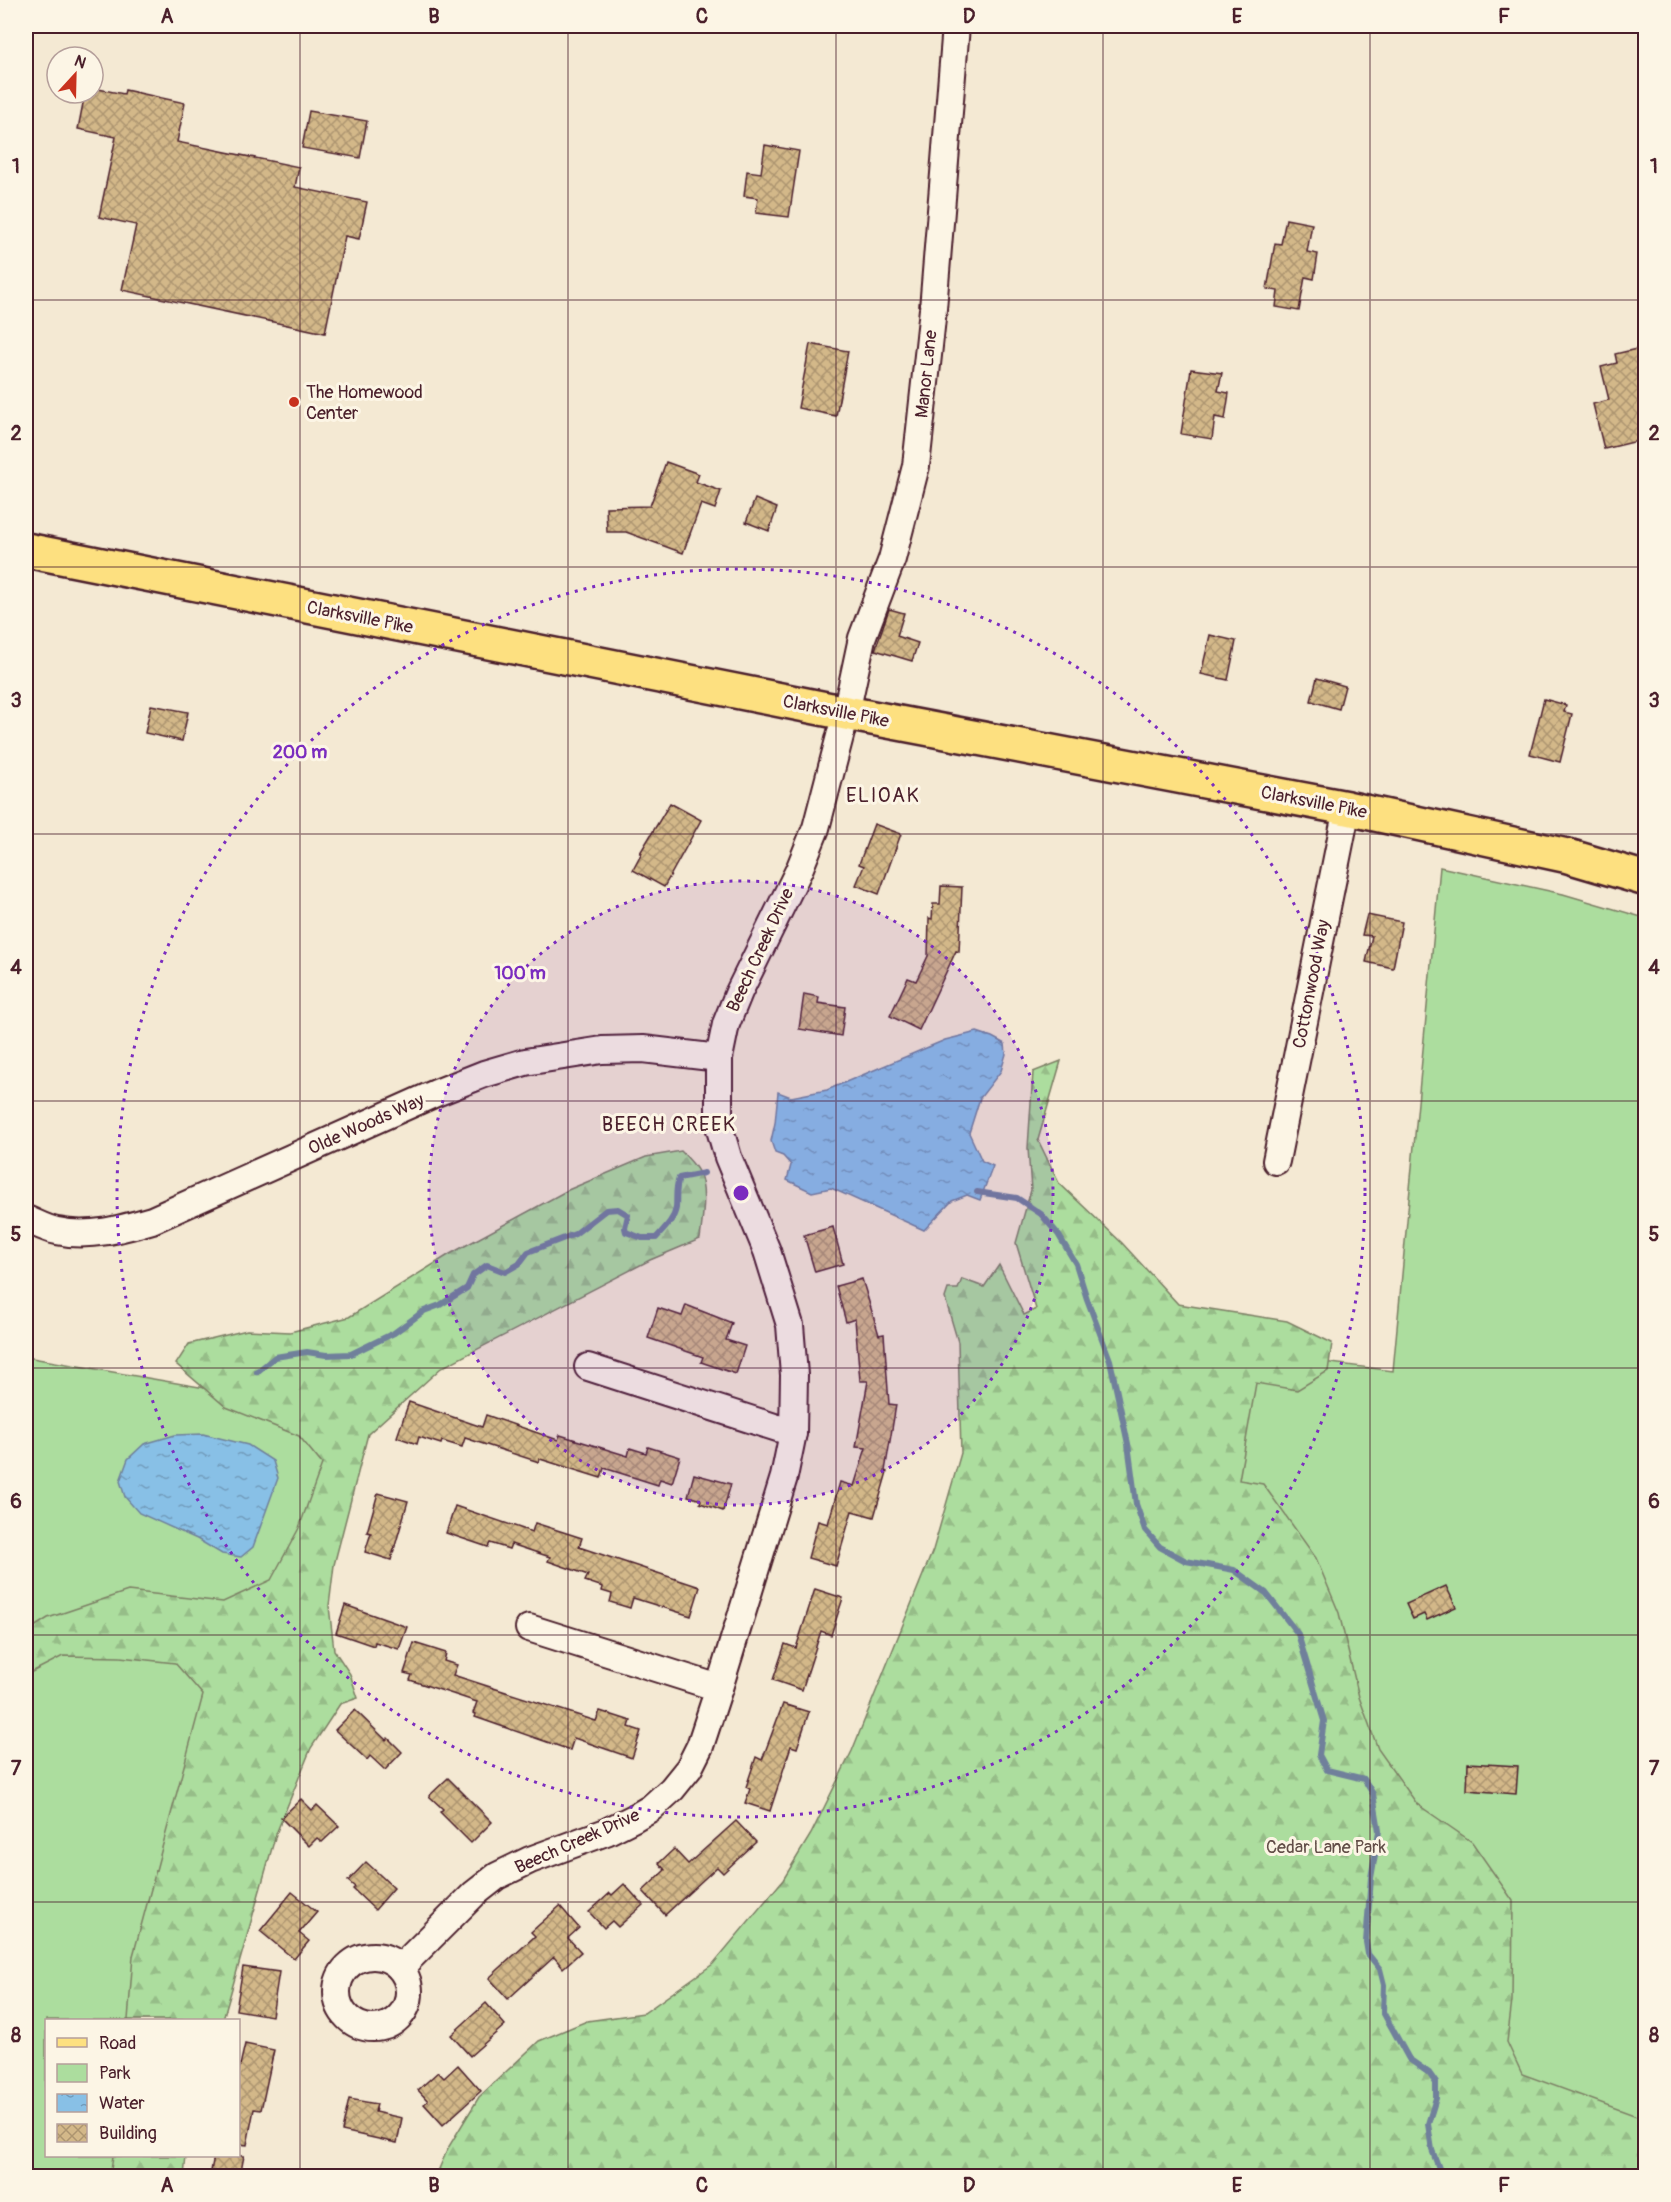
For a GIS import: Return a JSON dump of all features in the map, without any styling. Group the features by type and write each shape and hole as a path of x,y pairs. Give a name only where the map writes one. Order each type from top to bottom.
{"main road":[{"name":"Clarksville Pike","path":"26,550 846,713 1347,808 1568,856 1646,879"}],"street":[{"name":"Manor Lane","path":"846,713 862,638 892,559 916,466 933,309 956,26"},
{"name":"Beech Creek Drive","path":"400,1968 474,1894 497,1876 530,1860 606,1832 634,1818 658,1802 689,1768 700,1746 784,1477 793,1433 794,1375 790,1325 767,1251 728,1157 719,1126 719,1058 726,1024 739,992 799,870 816,828 846,713"},
{"name":"Cottonwood Way","path":"1276,1161 1347,808"},
{"name":"Olde Woods Way","path":"26,1219 57,1231 86,1234 117,1231 152,1220 436,1093 484,1074 525,1062 602,1050 643,1049 719,1058"},
{"path":"588,1367 793,1433"},
{"path":"529,1628 719,1688"}],"green space":[{"name":"Cedar Lane Park","path":"1440,867 1563,894 1645,918 1645,2176 490,2176 800,1909 1020,1323 1393,1371"},
{"path":"1061,1061 1038,1140 1059,1183 1122,1243 1178,1304 1287,1321 1332,1343 1328,1371 1297,1390 1256,1383 1239,1480 1263,1484 1316,1558 1339,1613 1359,1697 1378,1749 1417,1804 1472,1842 1513,1901 1512,2001 1507,2042 1522,2074 1645,2119 1645,2176 436,2176 448,2148 479,2097 539,2041 587,2021 644,2013 713,1964 783,1880 811,1834 852,1751 933,1550 961,1453 958,1342 945,1298 948,1289 958,1289 962,1279 984,1287 999,1265 1024,1315 1036,1309 1016,1243 1031,1190 1028,1148 1033,1072"},
{"path":"681,1151 697,1169 702,1182 704,1203 700,1239 650,1260 441,1368 368,1434 334,1565 329,1606 334,1650 350,1674 358,1698 340,1704 311,1748 276,1834 223,2019 128,2019 133,1956 203,1695 175,1663 120,1657 63,1656 26,1675 26,1632 48,1618 128,1591 223,1602 271,1580 299,1528 322,1464 299,1436 226,1407 176,1364 189,1344 247,1330 290,1332 349,1317 450,1254 568,1190 646,1157"},
{"path":"26,1357 355,1414 185,2019 45,2019 45,2157 148,2157 142,2176 26,2176"},
{"path":"113,2157 186,2157 184,2176 110,2176"}],"water":[{"path":"977,1032 1005,1044 1006,1054 1001,1071 980,1098 969,1133 982,1161 993,1166 980,1200 967,1195 952,1201 924,1230 831,1188 812,1192 787,1180 791,1165 783,1156 775,1153 771,1141 778,1092 791,1097 827,1090 945,1040"},
{"path":"203,1434 248,1445 273,1461 278,1478 253,1547 241,1557 222,1554 197,1539 139,1513 125,1497 120,1481 128,1459 144,1444 175,1435"}],"building":[{"path":"105,90 124,94 125,90 185,103 177,142 299,167 295,187 367,202 359,239 345,236 325,333 122,290 136,225 99,217 116,137 78,129 83,105 105,105"},
{"path":"309,111 367,121 360,158 302,148"},
{"path":"765,145 799,151 789,217 756,213 758,198 744,196 747,171 761,173"},
{"path":"1286,219 1312,224 1307,252 1318,254 1314,279 1305,277 1299,311 1276,307 1278,291 1267,289 1275,243 1281,244"},
{"path":"810,344 848,351 836,416 798,408"},
{"path":"1641,348 1643,355 1646,354 1646,439 1604,449 1593,404 1609,400 1601,367 1617,363 1615,354"},
{"path":"1191,369 1222,373 1218,391 1229,393 1225,419 1215,417 1212,439 1181,434"},
{"path":"666,462 699,474 696,482 721,491 715,509 701,504 683,553 626,532 607,532 606,507 650,506"},
{"path":"755,499 777,508 769,531 746,522"},
{"path":"889,609 904,613 897,636 918,643 912,661 875,650"},
{"path":"1210,635 1236,641 1228,680 1201,674"},
{"path":"1317,678 1345,686 1339,709 1311,701"},
{"path":"1544,699 1566,705 1564,712 1572,714 1560,762 1530,754"},
{"path":"151,705 188,712 182,741 145,733"},
{"path":"670,803 701,820 664,887 633,870 642,853 640,853"},
{"path":"874,824 901,834 879,894 856,885 864,866 859,864"},
{"path":"941,886 962,887 959,952 956,951 919,1030 890,1016 908,978 916,981 928,956 929,918 932,919 933,904 940,904"},
{"path":"1367,915 1402,922 1393,968 1366,962 1372,936 1362,935"},
{"path":"804,994 819,997 818,1003 845,1007 841,1036 799,1029"},
{"path":"833,1227 843,1264 815,1272 804,1235"},
{"path":"862,1279 879,1335 884,1334 889,1404 896,1405 885,1471 887,1472 874,1517 852,1511 836,1566 808,1558 818,1521 828,1524 840,1482 854,1486 866,1448 856,1447 868,1381 860,1381 855,1319 846,1322 836,1286"},
{"path":"686,1305 732,1323 726,1340 745,1346 736,1374 701,1362 703,1357 648,1338 658,1308 682,1316"},
{"path":"409,1402 482,1427 486,1415 558,1440 560,1435 628,1456 630,1448 646,1453 648,1447 680,1457 672,1483 660,1479 658,1485 604,1468 601,1478 540,1459 539,1462 465,1438 462,1447 442,1441 441,1444 419,1437 417,1444 397,1437"},
{"path":"694,1474 731,1484 723,1511 688,1496"},
{"path":"378,1493 408,1501 391,1560 365,1552 371,1533 367,1532"},
{"path":"455,1506 532,1532 535,1523 582,1538 579,1547 700,1587 691,1616 633,1598 630,1608 610,1602 612,1594 602,1591 603,1587 585,1581 588,1575 548,1561 550,1557 511,1544 509,1549 490,1543 488,1547 446,1533"},
{"path":"1446,1586 1456,1607 1427,1620 1424,1614 1413,1619 1406,1604"},
{"path":"815,1589 843,1598 831,1635 821,1631 802,1690 773,1680 785,1644 796,1648"},
{"path":"345,1605 407,1627 399,1649 375,1642 374,1646 336,1633"},
{"path":"414,1643 446,1653 444,1661 457,1665 453,1675 596,1721 600,1711 631,1721 629,1727 641,1731 632,1758 574,1738 570,1750 475,1717 476,1714 473,1713 477,1702 410,1680 412,1675 404,1673"},
{"path":"783,1704 809,1712 797,1748 791,1746 770,1811 745,1803 750,1789 746,1787 756,1757 762,1760"},
{"path":"355,1710 402,1752 385,1770 370,1756 367,1760 335,1730"},
{"path":"1468,1763 1518,1766 1516,1794 1467,1790"},
{"path":"448,1778 492,1822 471,1843 440,1812 443,1809 429,1796"},
{"path":"301,1799 312,1810 317,1805 339,1826 322,1842 317,1838 309,1846 281,1818"},
{"path":"736,1821 756,1842 723,1873 717,1867 665,1915 643,1891 665,1870 659,1863 674,1849 688,1864"},
{"path":"366,1862 394,1888 375,1910 348,1881"},
{"path":"624,1884 643,1905 618,1927 612,1921 604,1928 589,1912"},
{"path":"292,1892 317,1912 299,1933 309,1941 294,1959 260,1931"},
{"path":"560,1906 579,1928 568,1938 581,1952 563,1968 554,1957 508,1999 489,1978 535,1936 531,1932"},
{"path":"243,1967 279,1972 272,2016 236,2010"},
{"path":"486,2003 505,2025 470,2056 451,2035"},
{"path":"245,2044 274,2050 261,2110 254,2109 247,2145 240,2144 240,2065"},
{"path":"458,2065 481,2091 443,2125 424,2104 428,2101 418,2090 438,2072 444,2078"},
{"path":"349,2099 377,2104 375,2112 402,2118 397,2143 342,2131"},
{"path":"244,2156 240,2176 214,2176 215,2172 211,2171 214,2157"}],"waterway":[{"path":"257,1372 275,1357 307,1352 326,1355 351,1354 394,1333 424,1311 440,1305 467,1288 473,1275 487,1265 505,1272 519,1264 528,1252 575,1234 606,1210 618,1209 628,1215 626,1232 642,1238 656,1238 675,1212 679,1178 704,1173"},
{"path":"977,1192 1017,1198 1041,1214 1058,1234 1076,1264 1110,1360 1128,1444 1136,1504 1145,1530 1160,1547 1186,1561 1234,1570 1266,1593 1298,1634 1324,1721 1319,1755 1327,1770 1364,1779 1373,1794 1379,1831 1371,1878 1366,1942 1368,1954 1380,1969 1384,1985 1383,2012 1409,2059 1429,2073 1436,2083 1436,2098 1428,2124 1432,2150 1442,2176"}],"place":[{"name":"The Homewood Center","path":"294,402"}],"district":[{"name":"ELIOAK","path":"883,795"},
{"name":"BEECH CREEK","path":"669,1124"}]}
